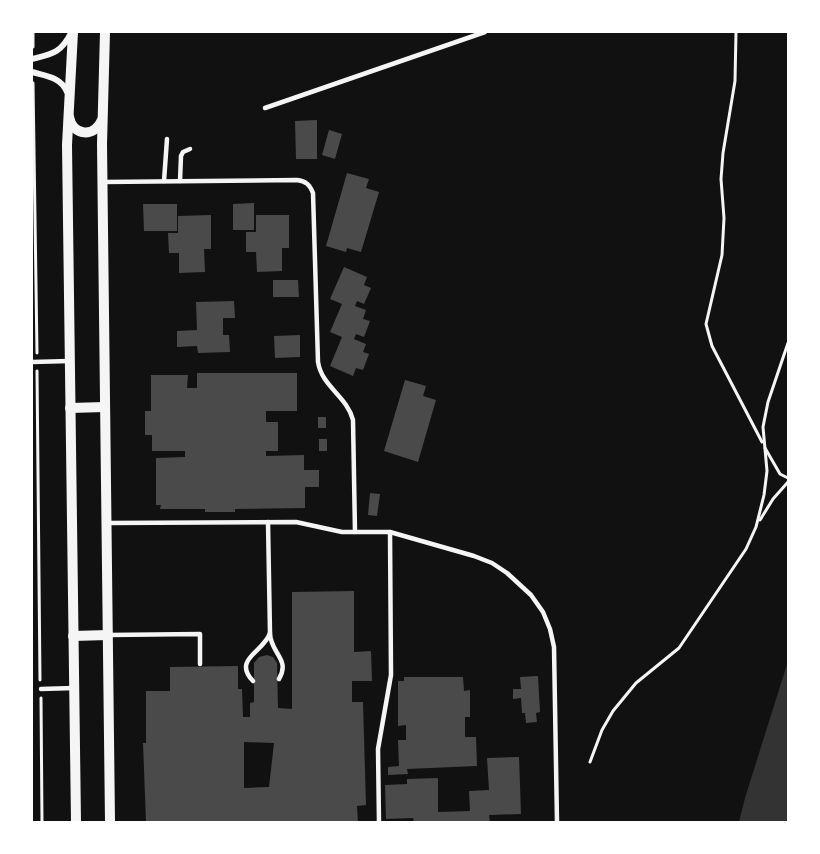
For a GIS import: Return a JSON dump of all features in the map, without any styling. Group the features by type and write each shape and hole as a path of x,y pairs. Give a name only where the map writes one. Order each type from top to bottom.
{"street":[{"path":"32,59 56,53 73,32"},
{"path":"73,32 67,155 75,822"},
{"path":"105,32 103,182 110,822"},
{"path":"32,72 60,81 70,101"},
{"path":"69,115 72,126 88,133 98,128 103,117"},
{"path":"70,408 105,407"},
{"path":"73,636 108,635"}],"lane":[{"path":"265,108 485,32"},
{"path":"164,181 167,139"},
{"path":"180,181 181,156 183,152 190,149"},
{"path":"103,182 297,180 306,182 312,189 314,193 318,362 323,379 348,406 353,420 355,532"},
{"path":"34,362 70,362"},
{"path":"268,522 270,633 272,647 283,662 279,679"},
{"path":"106,524 296,522 342,532 390,532 492,563 520,583 543,612 550,629 556,667 557,822"},
{"path":"379,822 378,750 391,675 390,532"},
{"path":"254,681 248,674 249,657 267,641 270,633"},
{"path":"108,635 200,634 200,664"},
{"path":"40,689 74,688"}],"path":[{"path":"32,59 33,32"},
{"path":"736,32 735,81 722,162 724,227 722,255 706,324 712,346 763,444 780,474 789,480 773,499 756,527"},
{"path":"32,72 34,362 42,822"},
{"path":"590,762 602,730 614,711 636,684 679,648 746,549 761,514 767,471 763,427 768,402 789,343"}],"shaded area":[{"path":"788,661 788,822 739,822 745,798"}],"building":[{"path":"317,120 317,159 296,159 295,121"},
{"path":"329,130 342,134 335,159 322,155"},
{"path":"347,173 369,179 366,188 379,192 361,252 347,248 346,252 326,246"},
{"path":"254,203 254,230 233,230 233,204"},
{"path":"143,204 177,204 177,231 144,231"},
{"path":"211,215 211,249 204,249 205,272 179,273 179,253 169,253 168,233 178,233 178,216"},
{"path":"256,215 289,215 289,248 282,248 282,271 257,272 256,252 246,252 246,232 256,232"},
{"path":"344,267 367,277 364,285 371,288 364,304 357,301 355,306 366,310 363,319 370,321 364,337 356,334 354,339 366,344 363,352 369,354 363,370 356,368 353,376 330,366 342,337 330,332 342,304 330,299"},
{"path":"273,280 298,280 299,297 273,297"},
{"path":"234,301 235,318 223,318 223,335 229,335 230,352 198,353 197,346 177,347 177,331 197,330 196,302"},
{"path":"300,335 300,357 275,358 274,336"},
{"path":"197,373 297,373 297,411 266,411 266,422 278,422 278,451 266,451 266,456 304,455 304,470 319,470 319,487 305,487 305,508 205,512 205,509 160,509 161,505 156,505 156,458 185,457 185,451 152,451 152,435 145,435 145,411 151,411 151,375 188,375 187,388 197,388"},
{"path":"405,380 426,386 423,396 436,400 418,462 384,451"},
{"path":"318,417 326,417 326,428 318,428"},
{"path":"319,439 327,439 327,451 319,451"},
{"path":"370,493 380,494 377,516 368,515"},
{"path":"354,591 354,652 371,651 372,681 352,681 352,702 363,702 366,805 357,806 358,822 146,822 143,743 146,743 146,691 170,691 170,667 238,666 238,689 242,689 243,717 250,717 250,703 254,702 254,663 259,657 267,655 273,657 277,663 278,708 292,709 292,592","holes":["244,742 274,743 269,787 244,788"]},
{"path":"538,676 540,712 536,713 537,722 526,723 525,713 522,713 521,698 513,699 513,689 521,689 520,677"},
{"path":"404,677 463,677 464,691 470,690 470,717 465,717 465,737 476,737 477,766 407,769 408,774 388,775 388,767 399,766 398,740 406,740 406,725 398,726 398,681 404,681"},
{"path":"519,757 521,814 489,815 490,822 414,822 413,818 386,819 385,785 407,784 407,779 438,778 438,812 470,811 469,791 489,790 487,758"}]}
